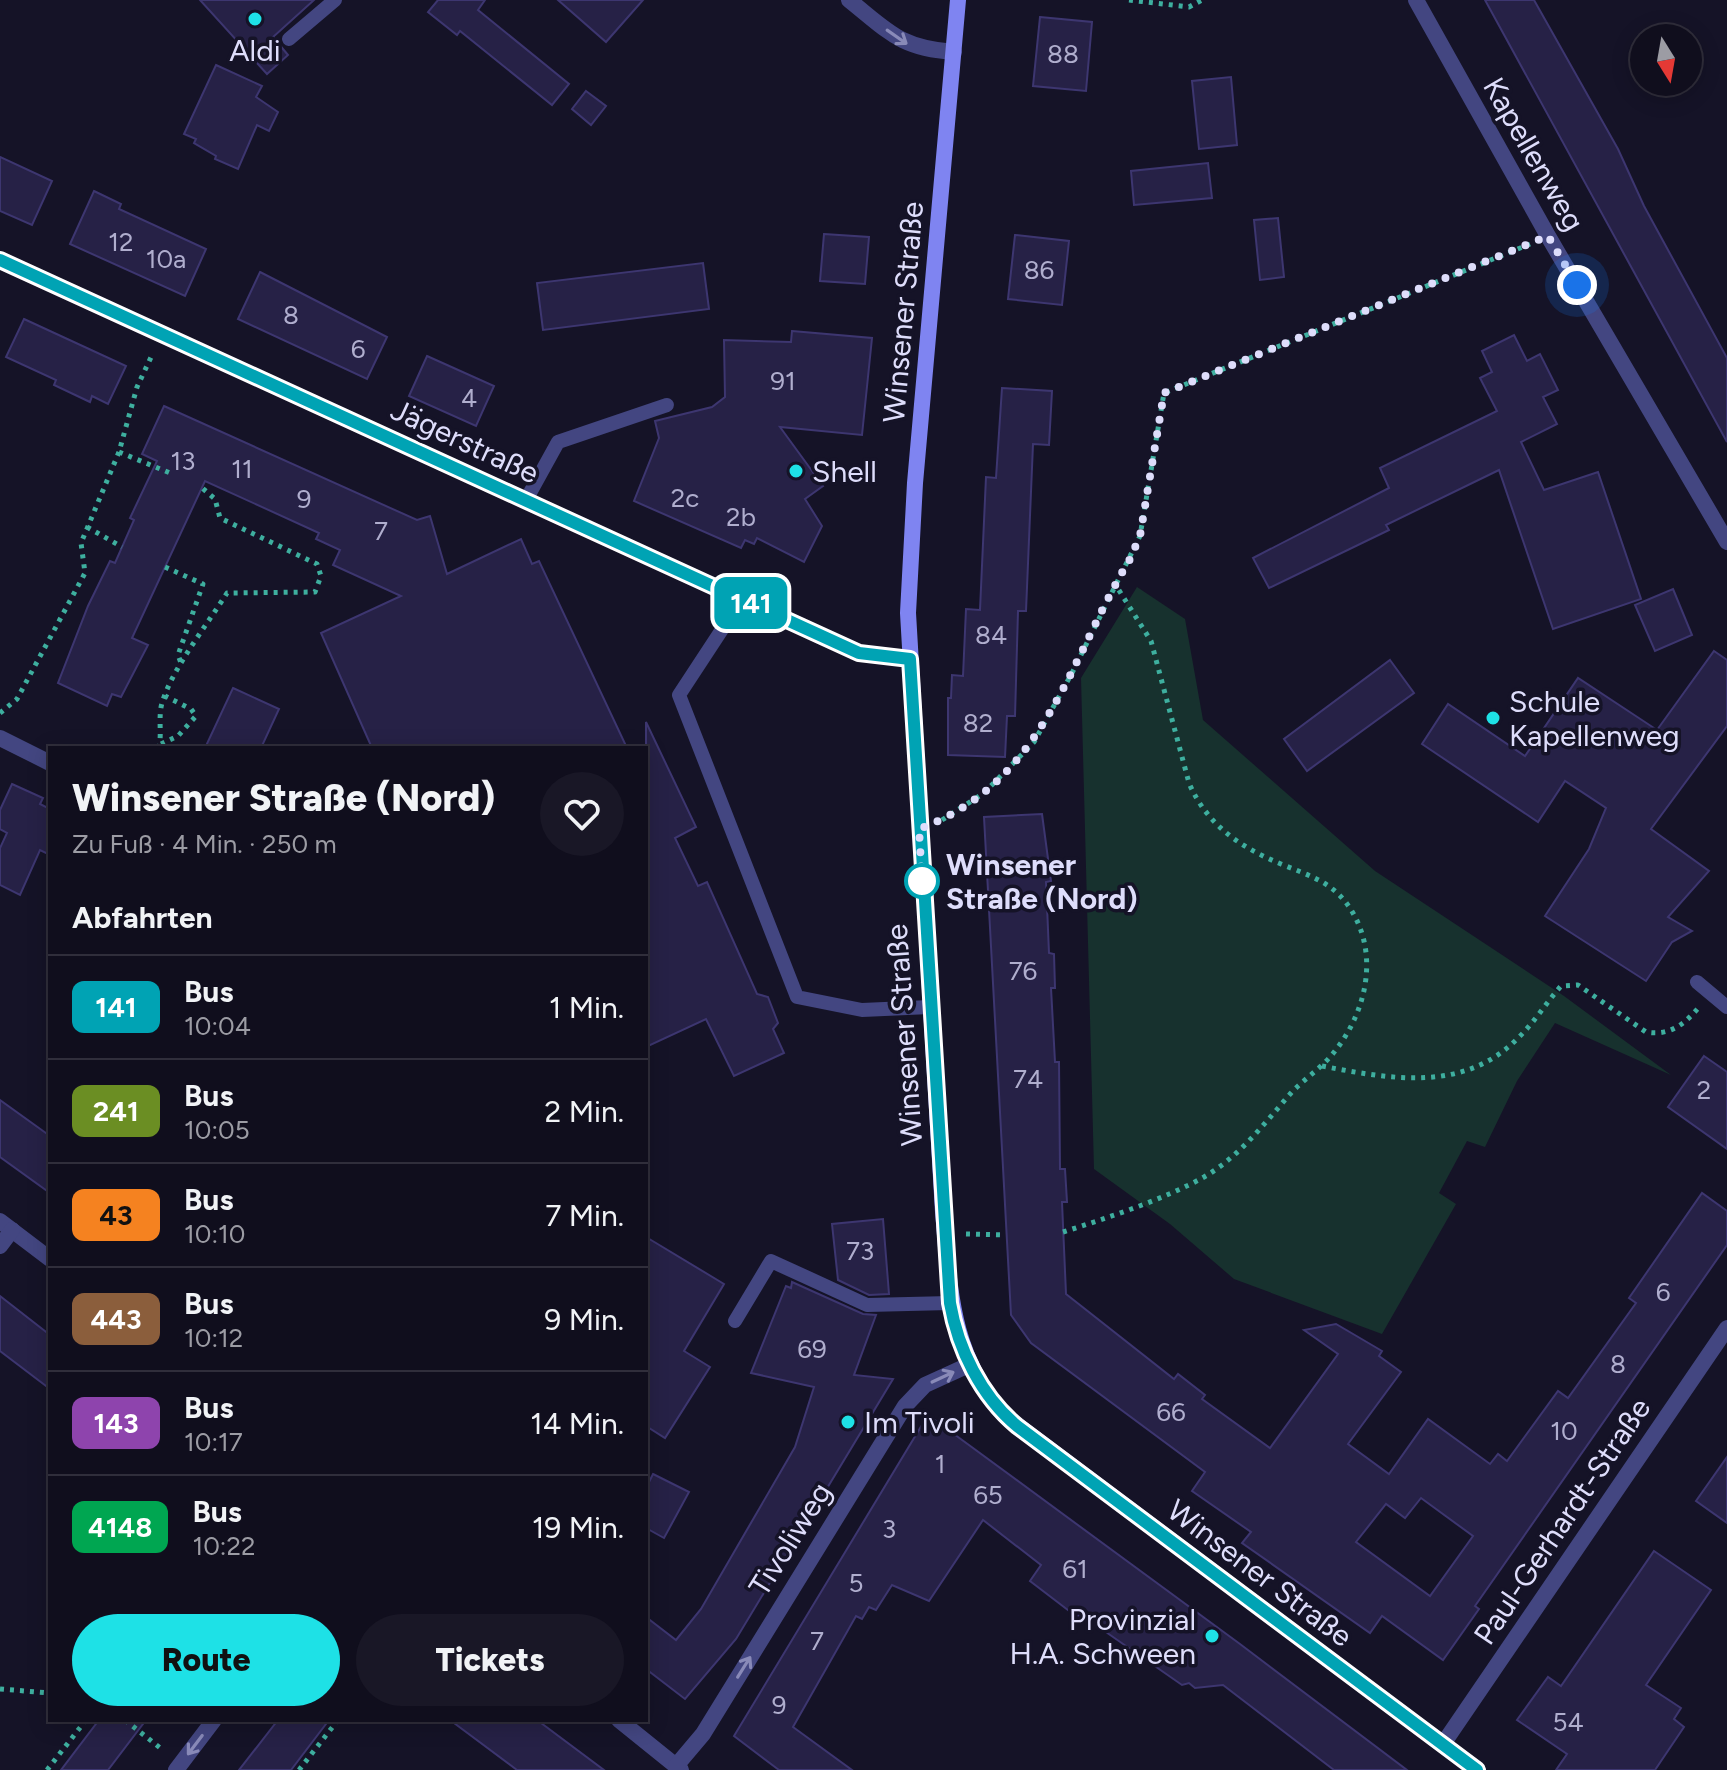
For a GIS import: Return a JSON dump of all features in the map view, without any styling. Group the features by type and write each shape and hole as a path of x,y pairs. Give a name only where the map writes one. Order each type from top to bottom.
{"main road":[{"name":"Winsener Straße","path":"958,0 913,512 908,613 945,1234 950,1303 960,1342 995,1405 1017,1426 1477,1770"},
{"name":"Jägerstraße","path":"0,260 859,653 910,659"}],"street":[{"path":"849,0 902,42 925,50 954,52"},
{"name":"Kapellenweg","path":"1416,0 1548,236 1727,542"},
{"path":"0,738 48,762"},
{"path":"0,1246 6,1225 48,1257"},
{"name":"Paul-Gerhardt-Straße","path":"1443,1744 1727,1328"},
{"name":"Tivoliweg","path":"679,1768 905,1406 925,1385 971,1364"},
{"path":"178,1767 212,1722"},
{"path":"622,1722 679,1768"}],"lane":[{"path":"289,39 335,0"},
{"path":"526,500 558,442 667,405"},
{"path":"742,599 679,695 797,997 862,1010 930,1007"},
{"path":"1697,982 1727,1007"},
{"path":"735,1321 771,1261 867,1305 950,1303"}],"path":[{"path":"1129,0 1189,7 1202,0"},
{"path":"919,829 968,807 1034,742 1140,536 1164,393 1548,236"},
{"path":"0,713 17,699 85,573 81,543 119,452 137,387 162,334"},
{"path":"119,452 170,473"},
{"path":"160,746 161,707 165,696 181,664 227,593 315,592 321,576 317,564 220,518 215,499 201,487"},
{"path":"87,527 122,547"},
{"path":"165,567 203,584 178,655 181,664"},
{"path":"1063,1232 1170,1194 1236,1155 1321,1066 1341,1041 1364,996 1366,949 1346,903 1333,889 1242,843 1211,823 1198,806 1151,641 1115,584"},
{"path":"160,746 178,736 196,716 191,709 165,696"},
{"path":"1321,1066 1422,1080 1467,1071 1486,1062 1516,1040 1561,986 1569,984 1578,985 1646,1032 1657,1034 1682,1024 1709,993"},
{"path":"945,1234 1005,1235"},
{"path":"0,1689 48,1693"},
{"path":"47,1770 84,1722"},
{"path":"127,1722 178,1767"},
{"path":"299,1770 336,1722"}],"green space":[{"path":"1137,587 1185,619 1203,720 1375,871 1564,996 1671,1075 1555,1023 1517,1081 1485,1147 1467,1141 1439,1193 1456,1204 1382,1334 1234,1279 1170,1224 1094,1169 1081,678"}],"building":[{"name":"Aldi","path":"200,0 314,0 273,37 288,55 267,74"},
{"path":"438,0 485,0 478,10 569,84 552,105 460,31 457,35 428,12"},
{"path":"558,0 643,0 606,42"},
{"path":"1485,0 1534,0 1618,149 1644,206 1727,358 1727,442"},
{"path":"1040,17 1092,22 1086,91 1033,86"},
{"path":"216,65 262,86 256,97 278,112 269,131 257,125 238,169 215,159 216,156 194,143 196,139 184,134"},
{"path":"1231,77 1237,145 1199,149 1192,81"},
{"path":"586,91 606,106 591,125 572,109"},
{"path":"0,157 52,181 32,225 0,211"},
{"path":"1208,163 1212,198 1134,205 1131,171"},
{"path":"94,191 121,204 119,209 206,249 185,296 70,244"},
{"path":"1278,218 1284,277 1260,280 1254,220"},
{"path":"824,234 869,237 865,284 820,281"},
{"path":"1015,235 1069,241 1062,305 1008,299"},
{"path":"703,263 709,309 543,330 537,283"},
{"path":"260,272 387,337 367,379 238,319"},
{"path":"24,319 126,366 108,404 92,396 90,402 54,385 56,380 6,357"},
{"path":"792,331 872,338 862,435 780,427 823,486 805,499 822,526 804,562 757,538 754,544 745,540 741,548 634,501 659,438 655,421 712,407 725,397 724,340 791,342"},
{"path":"1514,335 1527,361 1540,354 1558,390 1543,397 1557,424 1521,442 1544,490 1598,472 1641,599 1553,629 1499,470 1386,525 1389,530 1269,588 1253,558 1389,488 1380,468 1497,411 1480,378 1492,372 1482,351"},
{"path":"427,356 494,386 476,426 409,396"},
{"path":"1002,388 1052,391 1049,445 1033,444 1026,611 1018,611 1015,716 1007,716 1005,757 948,755 948,698 951,698 952,675 963,676 966,609 980,610 986,477 996,478"},
{"path":"164,406 417,520 430,516 447,574 521,539 532,564 539,561 626,746 371,746 321,633 401,596 333,565 340,550 316,539 319,533 205,481 132,638 148,645 121,697 112,694 107,706 58,683 88,606 110,561 115,563 134,520 130,518 157,461 142,454"},
{"path":"1673,589 1692,635 1655,651 1635,605"},
{"path":"1714,651 1727,660 1727,726 1651,829 1709,871 1668,917 1692,931 1672,942 1646,981 1545,916 1589,849 1606,808 1565,781 1538,822 1422,744 1448,704 1525,756 1578,678 1657,730"},
{"path":"1390,660 1414,693 1307,771 1284,739"},
{"path":"233,688 279,709 262,746 206,746"},
{"path":"646,722 696,827 675,838 698,886 707,882 757,994 768,997 778,1023 773,1029 784,1053 734,1076 706,1019 648,1046"},
{"path":"12,784 43,798 40,804 48,808 48,854 40,850 20,895 0,885 0,848 7,833 0,829 0,810"},
{"path":"1042,814 1051,881 1046,882 1049,953 1054,954 1055,988 1051,988 1055,1062 1059,1062 1060,1169 1065,1169 1067,1202 1062,1202 1066,1294 1174,1379 1178,1374 1205,1395 1202,1399 1270,1448 1338,1354 1304,1330 1336,1324 1382,1351 1379,1356 1401,1372 1348,1444 1389,1474 1428,1419 1490,1464 1498,1454 1507,1461 1558,1391 1568,1398 1636,1303 1629,1298 1702,1193 1727,1211 1727,1245 1475,1606 1479,1609 1443,1660 1382,1616 1370,1633 1242,1543 1251,1532 1192,1491 1205,1472 1031,1343 1011,1315 984,817","holes":["1421,1498 1473,1536 1430,1596 1356,1542 1386,1504 1405,1518"]},
{"path":"1704,1056 1727,1072 1727,1149 1668,1107"},
{"path":"0,1100 48,1135 48,1192 0,1157"},
{"path":"883,1219 889,1294 869,1295 838,1280 832,1224"},
{"path":"648,1238 724,1284 684,1351 710,1367 665,1438 648,1427"},
{"path":"792,1282 863,1314 876,1315 854,1375 893,1379 736,1639 685,1699 648,1671 648,1619 676,1640 701,1609 795,1447 814,1387 751,1373 786,1286 791,1288"},
{"path":"0,1296 48,1333 48,1387 0,1351"},
{"path":"928,1415 1407,1770 1334,1770 1223,1685 1195,1688 1189,1683 1182,1685 1080,1614 1077,1617 1030,1581 1041,1565 983,1520 929,1601 892,1585 876,1610 869,1607 862,1619 856,1616 793,1727 852,1770 779,1770 734,1736"},
{"path":"1727,1457 1727,1523 1696,1501"},
{"path":"653,1474 689,1492 664,1538 648,1529 648,1484"},
{"path":"1654,1551 1711,1590 1646,1685 1681,1708 1674,1719 1684,1727 1655,1770 1556,1770 1567,1754 1517,1720 1548,1677 1561,1686"},
{"path":"97,1722 144,1722 108,1770 61,1770"},
{"path":"276,1722 327,1722 291,1770 239,1770"},
{"path":"453,1722 540,1722 604,1770 517,1770"}],"bus line":[{"name":"141","path":"0,260 859,653 910,659 950,1303 960,1342 976,1374 995,1405 1017,1426 1477,1770"}],"place":[{"name":"Aldi","path":"255,19"},
{"name":"Shell","path":"796,471"},
{"name":"Schule Kapellenweg","path":"1493,718"},
{"name":"Winsener Straße (Nord)","path":"922,881"},
{"name":"Im Tivoli","path":"848,1422"},
{"name":"Provinzial H.A. Schween","path":"1212,1636"}],"route":[{"path":"922,881 919,829 968,807 1034,742 1130,559 1140,536 1164,393 1548,236 1577,285"}]}
